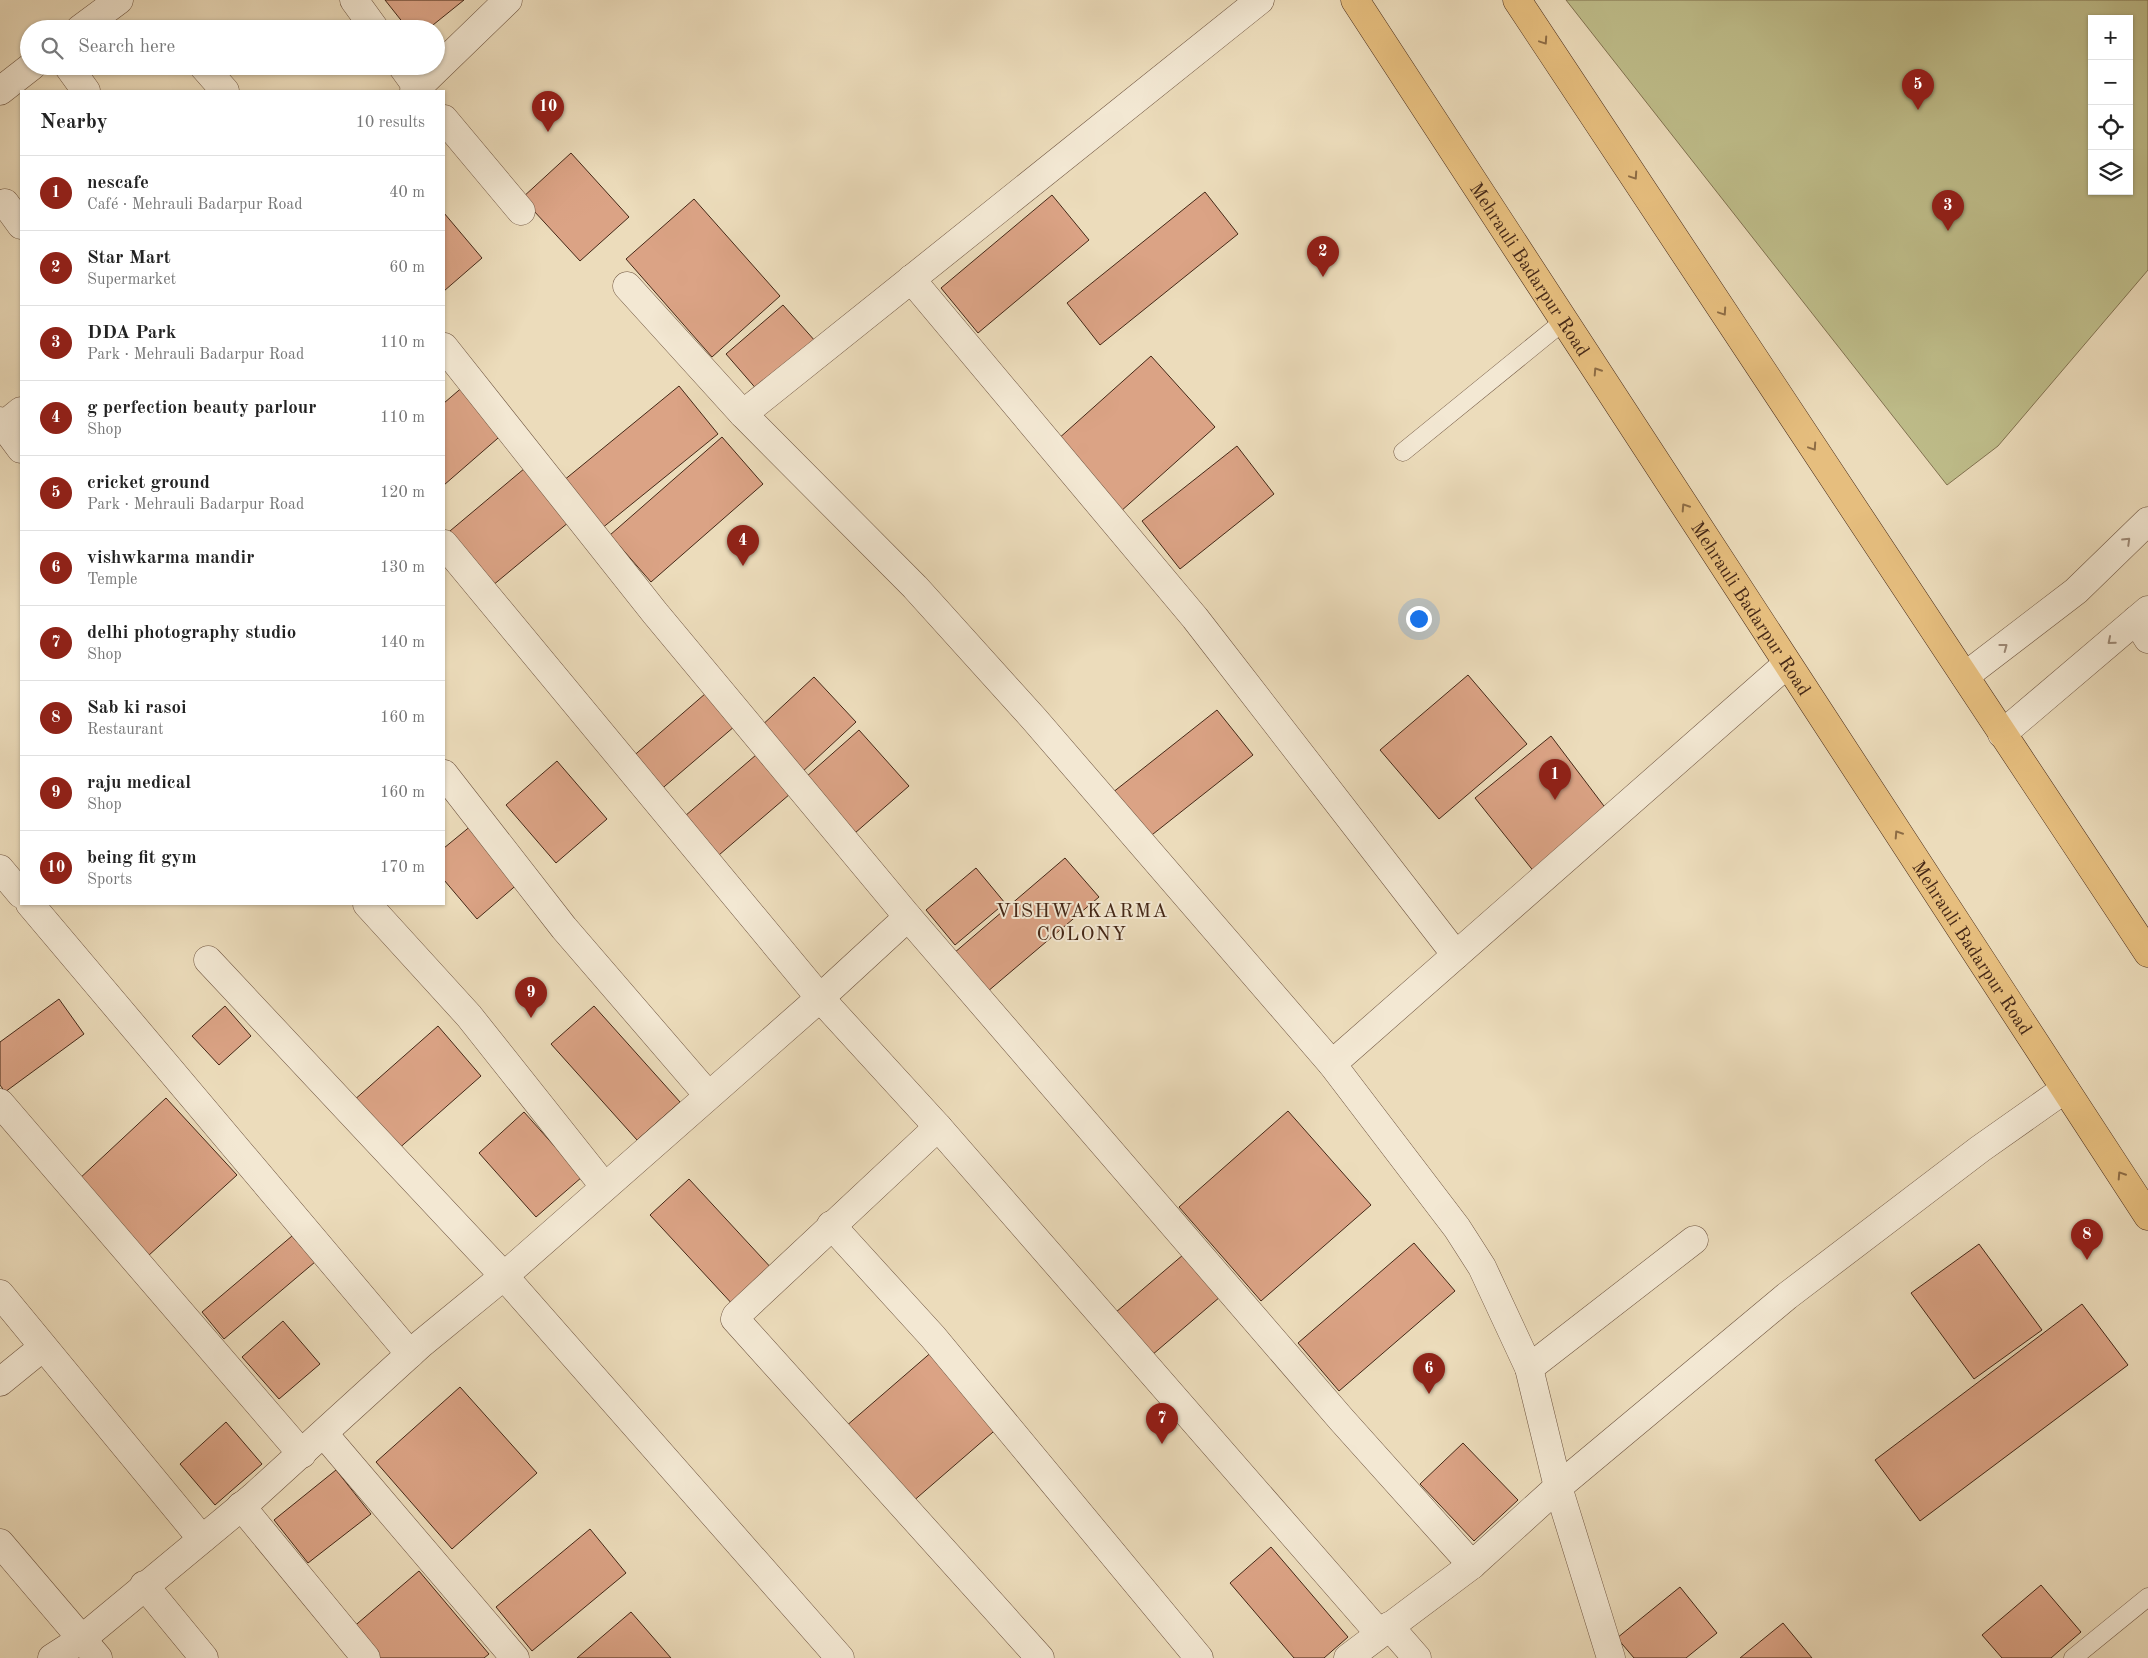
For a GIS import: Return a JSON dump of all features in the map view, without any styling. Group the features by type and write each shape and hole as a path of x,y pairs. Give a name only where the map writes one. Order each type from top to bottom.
{"main road":[{"name":"Mehrauli Badarpur Road","path":"1355,0 2148,1216"},
{"path":"1517,0 2148,953"}],"street":[{"path":"92,20 119,0"},
{"path":"354,0 368,20"},
{"path":"445,62 508,0"},
{"path":"743,414 1260,0"},
{"path":"0,91 20,75"},
{"path":"74,75 85,90"},
{"path":"211,75 224,90"},
{"path":"408,75 417,90 432,75"},
{"path":"445,121 521,211"},
{"path":"5,203 20,223"},
{"path":"911,279 1195,618 1456,955"},
{"path":"627,286 743,414 922,594 1035,720 1332,1064 1457,1228 1482,1267 1528,1368 1558,1487 1611,1658"},
{"path":"445,348 655,613 908,917 1329,1405 1472,1565"},
{"path":"6,421 20,447"},
{"path":"1965,676 2076,591 2148,521"},
{"path":"445,545 820,998 938,1126 1384,1630 1417,1658"},
{"path":"2002,734 2144,623"},
{"path":"1332,1064 1787,664"},
{"path":"445,775 564,928 708,1096"},
{"path":"0,869 20,893"},
{"path":"31,905 410,1354"},
{"path":"368,905 469,1016 604,1186"},
{"path":"52,1658 90,1648 144,1585 202,1539 302,1454 410,1354 504,1276 604,1186 820,998 908,917"},
{"path":"208,960 504,1276 840,1658"},
{"path":"1348,1658 1472,1565 1558,1487 1787,1296 1980,1149 2065,1089"},
{"path":"0,1103 302,1454"},
{"path":"938,1126 736,1316 737,1323 1040,1658"},
{"path":"831,1225 933,1337 1198,1658"},
{"path":"1528,1368 1694,1240"},
{"path":"0,1294 202,1539"},
{"path":"0,1382 43,1347"},
{"path":"324,1434 515,1658"},
{"path":"241,1506 366,1658"},
{"path":"0,1543 90,1648"},
{"path":"144,1585 204,1658"}],"lane":[{"path":"1403,452 1564,321"},
{"path":"2073,1658 2148,1597"}],"shaded area":[{"path":"1566,0 2148,0 2148,270 1998,446 1947,485"}],"building":[{"path":"385,0 464,0 439,20 401,20"},
{"path":"571,153 629,217 580,261 522,198"},
{"path":"1205,192 1238,234 1100,345 1067,303"},
{"path":"1052,195 1089,240 978,333 941,288"},
{"path":"694,199 780,296 712,357 626,259"},
{"path":"445,214 482,258 445,290"},
{"path":"783,305 816,342 759,392 726,354"},
{"path":"1151,356 1215,427 1120,512 1057,440"},
{"path":"465,385 505,432 445,484 445,402"},
{"path":"679,386 718,434 601,529 563,481"},
{"path":"722,437 763,484 651,582 610,535"},
{"path":"1237,446 1274,494 1180,569 1142,521"},
{"path":"531,463 575,517 486,591 445,535"},
{"path":"1468,675 1527,744 1439,819 1380,750"},
{"path":"814,677 856,722 801,773 759,728"},
{"path":"713,687 742,720 658,792 630,759"},
{"path":"1217,710 1253,755 1148,838 1112,793"},
{"path":"859,730 909,786 855,833 806,777"},
{"path":"1551,736 1610,814 1535,873 1475,798"},
{"path":"763,749 797,788 712,861 678,822"},
{"path":"557,761 607,819 556,863 506,805"},
{"path":"472,825 520,882 477,919 445,881 445,847"},
{"path":"1065,858 1099,897 987,992 954,953"},
{"path":"976,868 1005,903 955,945 926,910"},
{"path":"59,999 84,1034 5,1092 0,1085 0,1042"},
{"path":"225,1006 251,1036 219,1065 192,1036"},
{"path":"594,1006 680,1102 637,1140 551,1044"},
{"path":"438,1026 481,1076 396,1151 353,1101"},
{"path":"166,1098 237,1175 148,1256 78,1180"},
{"path":"1288,1111 1371,1205 1261,1301 1179,1207"},
{"path":"524,1112 582,1177 536,1217 479,1153"},
{"path":"689,1179 774,1271 735,1307 650,1215"},
{"path":"292,1236 315,1262 224,1339 202,1312"},
{"path":"1414,1243 1455,1291 1339,1391 1298,1343"},
{"path":"1979,1244 2042,1330 1974,1379 1911,1293"},
{"path":"1190,1249 1227,1291 1145,1361 1109,1318"},
{"path":"2082,1304 2128,1365 1920,1521 1875,1460"},
{"path":"283,1321 320,1364 279,1399 242,1357"},
{"path":"934,1350 1000,1426 911,1503 845,1427"},
{"path":"460,1387 537,1473 452,1549 376,1462"},
{"path":"226,1422 262,1464 215,1505 180,1464"},
{"path":"1463,1443 1518,1500 1474,1541 1420,1484"},
{"path":"336,1470 371,1514 308,1563 274,1520"},
{"path":"590,1529 626,1573 532,1651 496,1607"},
{"path":"1271,1547 1348,1637 1324,1658 1294,1658 1230,1583"},
{"path":"419,1571 489,1654 484,1658 376,1658 351,1629"},
{"path":"2041,1585 2081,1632 2051,1658 2002,1658 1982,1635"},
{"path":"1680,1587 1717,1633 1686,1658 1634,1658 1617,1638"},
{"path":"631,1612 671,1658 577,1658"},
{"path":"1783,1623 1812,1658 1740,1658"}],"place":[{"name":"cricket ground","path":"1918,110"},
{"name":"being fit gym","path":"548,132"},
{"name":"DDA Park","path":"1948,231"},
{"name":"Star Mart","path":"1323,277"},
{"name":"g perfection beauty parlour","path":"743,566"},
{"name":"nescafe","path":"1555,800"},
{"name":"raju medical","path":"531,1018"},
{"name":"Sab ki rasoi","path":"2087,1260"},
{"name":"vishwkarma mandir","path":"1429,1394"},
{"name":"delhi photography studio","path":"1162,1444"}],"district":[{"name":"VISHWAKARMA COLONY","path":"1082,922"}]}
